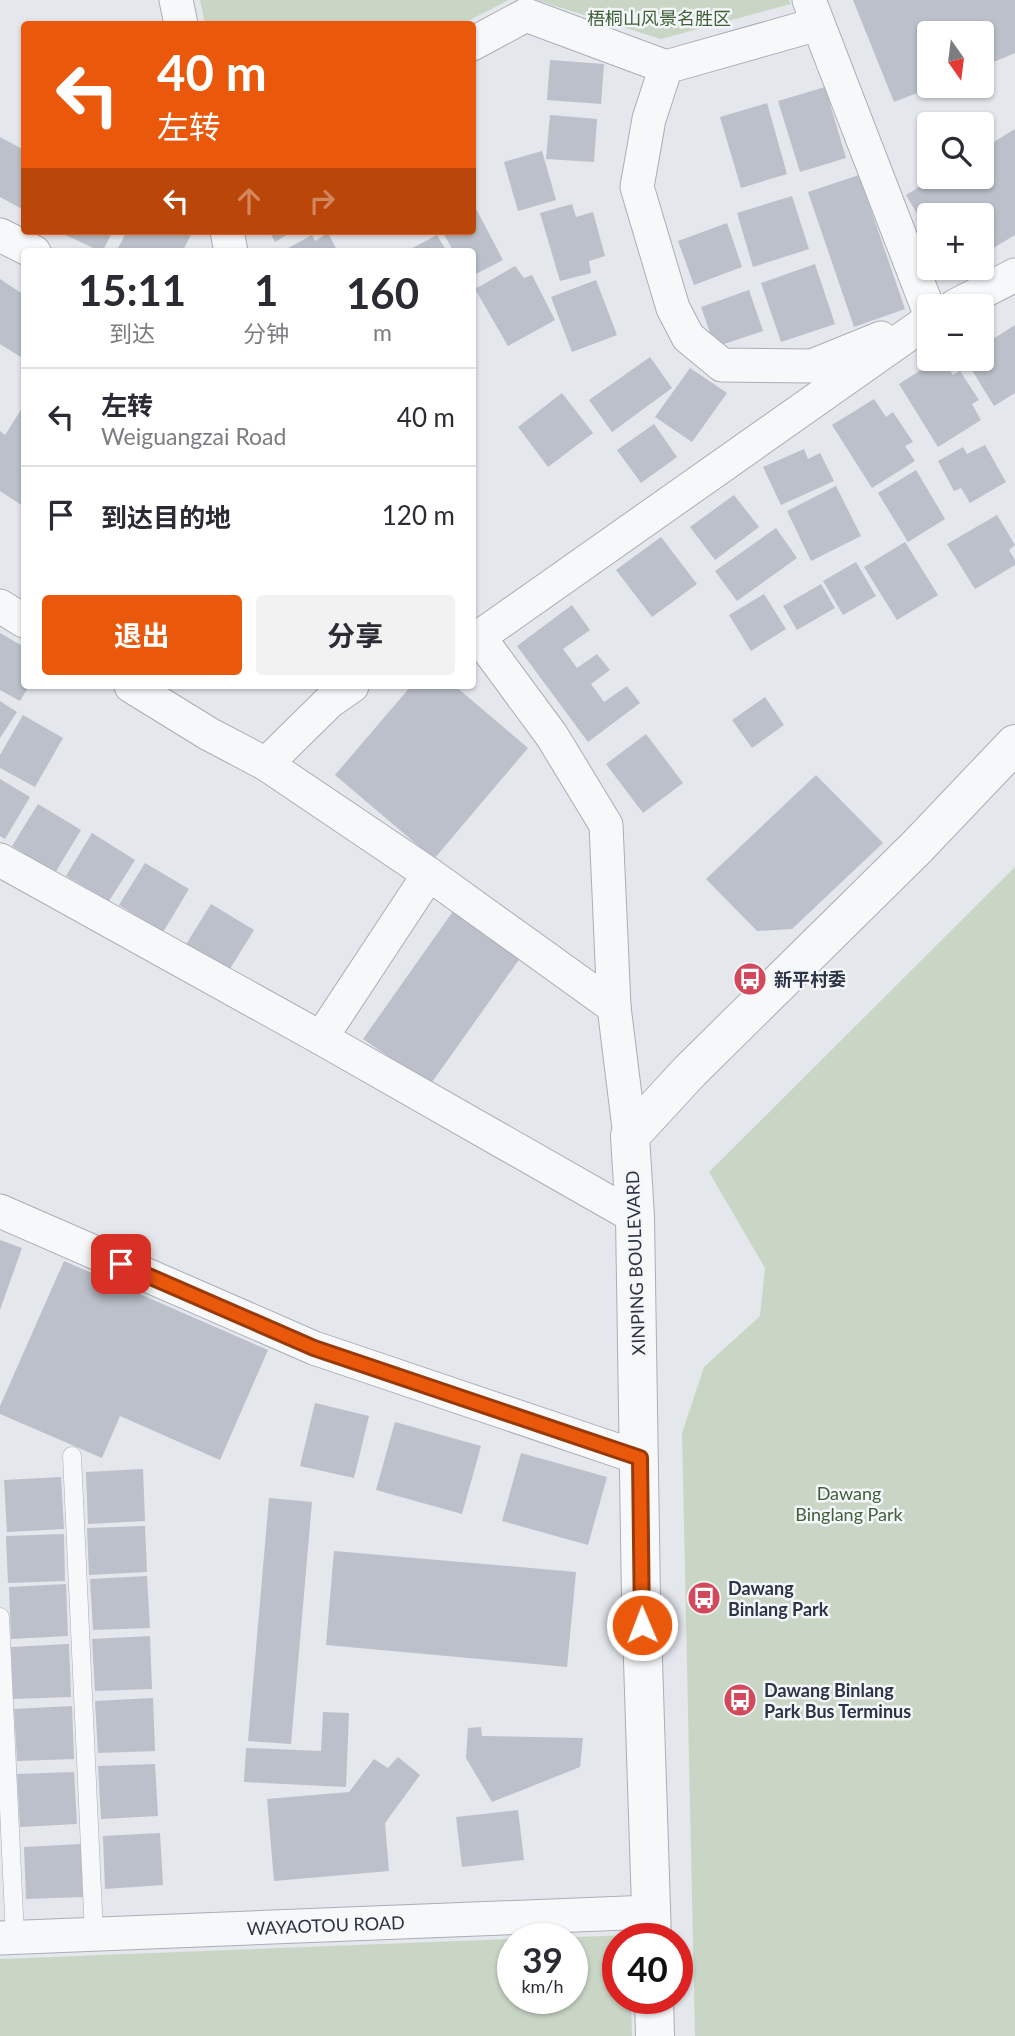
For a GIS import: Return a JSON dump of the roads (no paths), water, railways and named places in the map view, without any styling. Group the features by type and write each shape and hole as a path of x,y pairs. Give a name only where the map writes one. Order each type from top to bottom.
{"street":[{"path":"176,0 180,21"},
{"path":"476,42 526,15 666,67 814,12 922,294"},
{"path":"666,67 649,119 638,187 673,308 688,337 722,365 812,366 917,324"},
{"path":"0,235 26,248"},
{"path":"978,294 1015,275"},
{"path":"476,634 917,327"},
{"path":"1,606 21,619"},
{"path":"476,636 552,736 606,825 614,1007 630,1136"},
{"path":"136,689 266,764 429,874 614,1007"},
{"path":"266,764 329,702 348,689"},
{"path":"630,1136 690,1072 917,847 1015,744"},
{"path":"0,860 321,1038 635,1217"},
{"path":"321,1038 429,874"},
{"name":"XINPING BOULEVARD","path":"630,1136 635,1217 641,1599 651,1923"},
{"path":"0,1211 314,1348 640,1458"},
{"name":"WAYAOTOU ROAD","path":"8,1937 602,1927"},
{"path":"654,2014 655,2036"}],"lane":[{"path":"72,1456 94,1934"},
{"path":"0,1617 8,1937"}],"place":[{"name":"新平村委","path":"750,979"},
{"name":"Dawang Binlang Park","path":"704,1598"},
{"name":"Dawang Binlang Park Bus Terminus","path":"740,1700"}],"park label":[{"name":"梧桐山风景名胜区","path":"659,18"},
{"name":"Dawang Binglang Park","path":"849,1503"}]}
